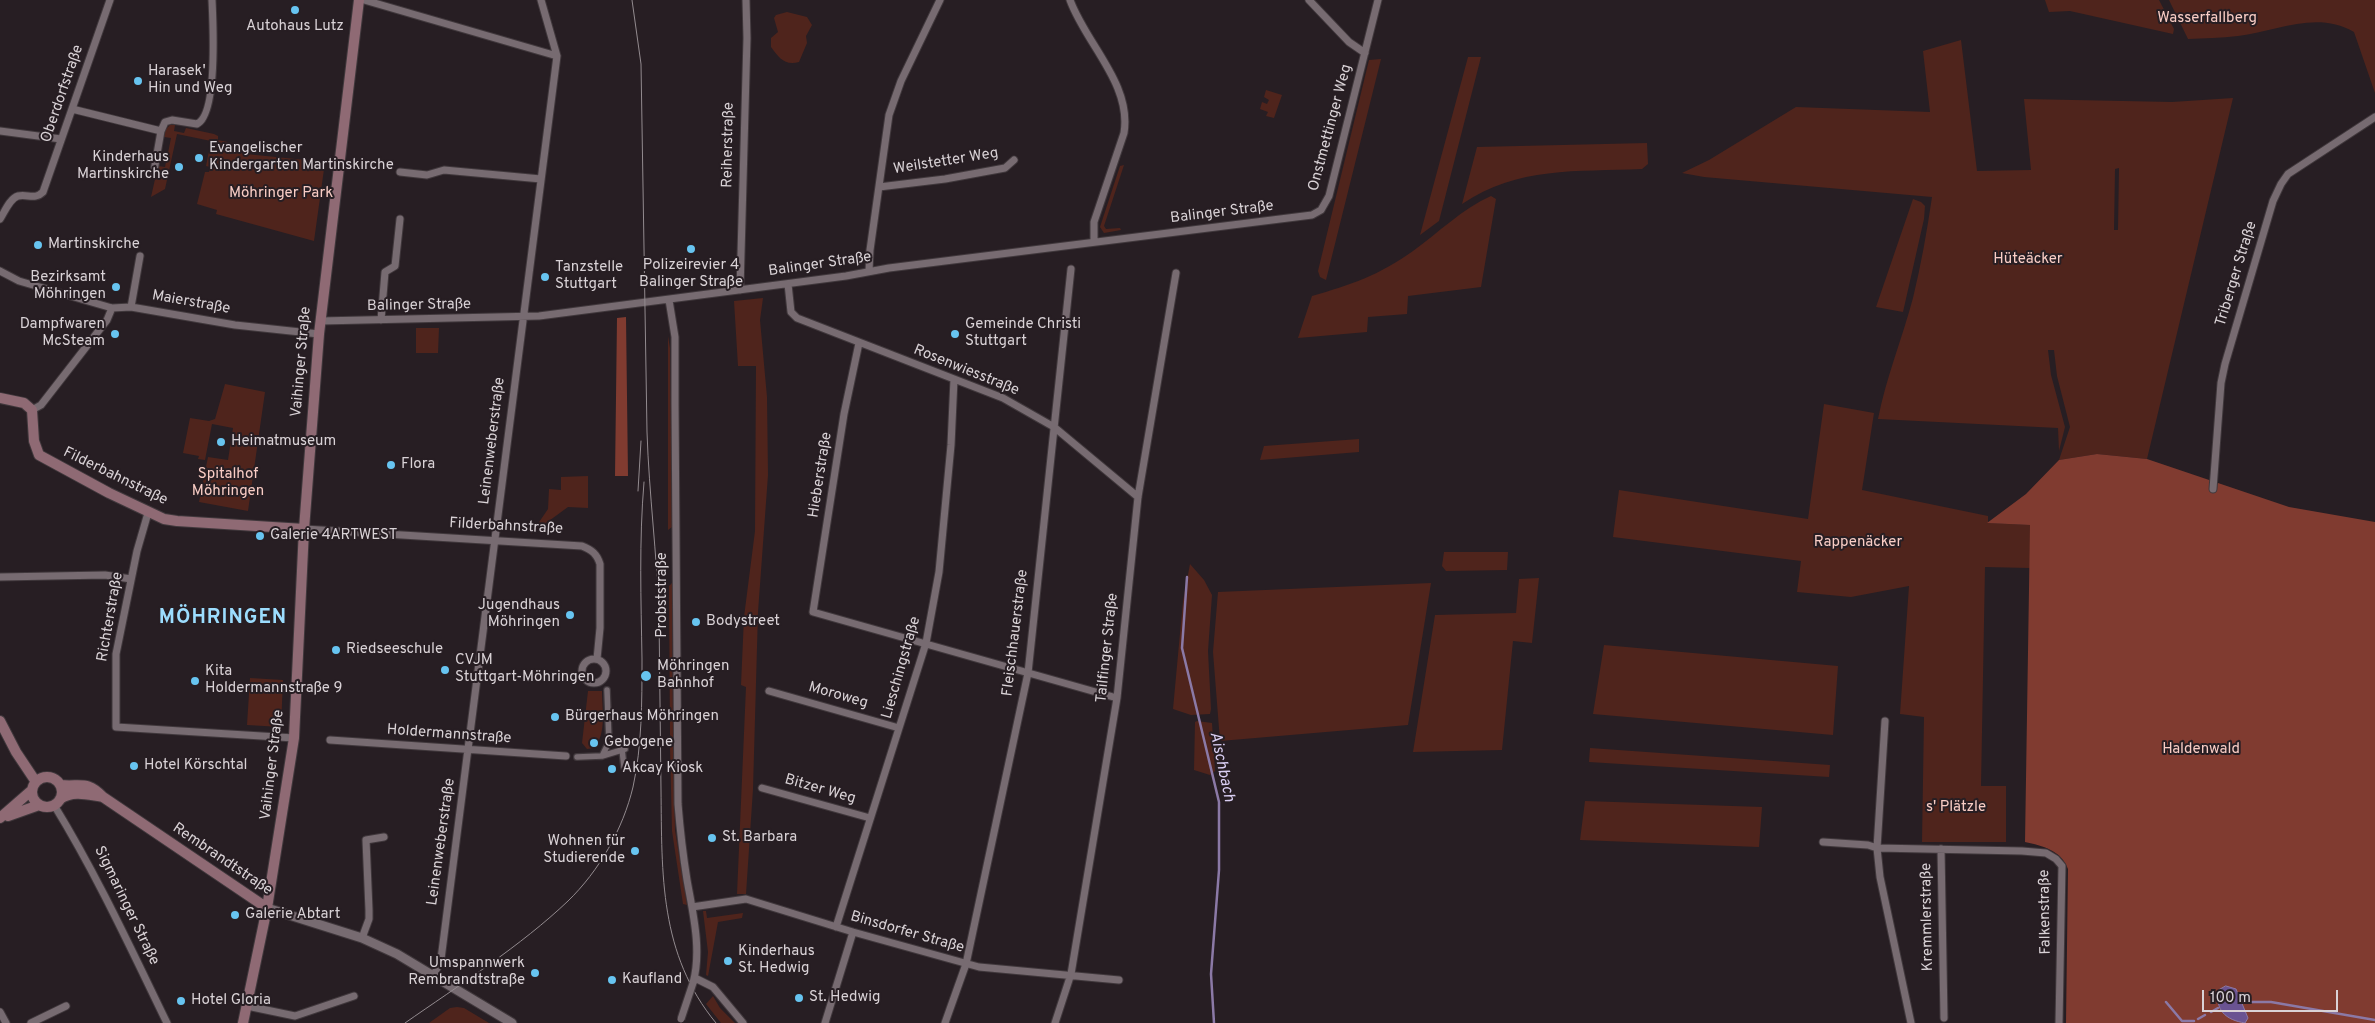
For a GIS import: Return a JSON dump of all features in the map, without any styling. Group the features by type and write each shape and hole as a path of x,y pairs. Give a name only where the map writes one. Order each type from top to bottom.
{"main road":[{"name":"Vaihinger Straße","path":"243,1023 267,908 294,738 304,529 320,321 358,0"},
{"path":"0,398 24,403 32,410"},
{"name":"Filderbahnstraße","path":"32,410 34,441 39,455 148,513 177,522 304,529"},
{"path":"0,721 34,786 33,798 39,804 46,807 57,802 60,785 50,778 34,786 0,819"},
{"name":"Rembrandtstraße","path":"60,785 89,786 94,788 103,797 267,908"},
{"name":"Rembrandtstraße","path":"57,802 67,794 75,793 103,797"},
{"path":"0,819 39,804"}],"street":[{"name":"Oberdorfstraße","path":"0,219 18,196 40,195 110,0"},
{"path":"154,171 161,131 168,120 197,124 204,116 213,76 215,55 212,0"},
{"path":"364,0 557,56"},
{"name":"Leinenweberstraße","path":"434,975 441,959 557,56 542,0"},
{"name":"Reiherstraße","path":"740,290 747,38 746,0"},
{"name":"Weilstetter Weg","path":"869,271 890,115 901,81 940,0"},
{"path":"1070,0 1120,93 1126,119 1124,133 1094,222 1094,242"},
{"name":"Onstmettinger Weg","path":"1309,0 1349,42 1365,53"},
{"name":"Onstmettinger Weg","path":"1321,210 1328,196 1378,0"},
{"path":"72,109 161,131"},
{"name":"Triberger Straße","path":"2213,489 2221,384 2225,364 2273,201 2281,184 2299,166 2375,117"},
{"path":"0,131 61,139"},
{"name":"Weilstetter Weg","path":"879,187 945,179 1005,168 1014,160"},
{"path":"400,172 427,175 444,170 452,170 541,178"},
{"name":"Balinger Straße","path":"320,321 523,318 788,284 869,271 1312,215 1321,210"},
{"path":"381,320 385,272 396,266 400,219"},
{"path":"131,306 140,256"},
{"name":"Fleischhauerstraße","path":"945,1023 966,964 1028,673 1071,269"},
{"name":"Maierstraße","path":"0,271 16,280 112,308 131,306 233,325 319,334"},
{"name":"Tailfinger Straße","path":"1055,1023 1071,974 1117,698 1138,497 1176,273"},
{"name":"Rosenwiesstraße","path":"788,284 791,312 797,318 1003,398 1054,427 1138,497"},
{"name":"Probststraße","path":"668,300 675,337 676,360 678,804 681,841 696,941 694,981 680,1021"},
{"path":"32,410 41,405 101,328 112,308"},
{"name":"Hieberstraße","path":"859,343 844,414 813,612 926,643"},
{"name":"Lieschingstraße","path":"836,926 926,643 940,563 951,445 954,379"},
{"name":"Richterstraße","path":"148,513 131,579 116,654 116,727 294,738"},
{"name":"Filderbahnstraße","path":"304,529 582,546 594,552 600,564 600,621 597,659"},
{"path":"0,577 105,575 131,579"},
{"path":"926,643 1117,698"},
{"path":"607,690 609,742 614,752"},
{"name":"Moroweg","path":"769,691 899,728"},
{"name":"Kremmlerstraße","path":"1885,721 1877,848 1880,877 1911,1023"},
{"name":"Holdermannstraße","path":"330,740 566,756"},
{"path":"602,756 609,742"},
{"path":"577,757 602,756 623,749 624,767"},
{"name":"Bitzer Weg","path":"762,788 870,818"},
{"name":"Sigmaringer Straße","path":"57,802 110,905 167,1023"},
{"path":"362,938 369,919 366,840 384,837"},
{"path":"1823,842 1868,845 1877,848"},
{"name":"Kremmlerstraße","path":"1877,848 1941,849 1944,1018"},
{"name":"Falkenstraße","path":"1941,849 2046,853 2056,859 2062,866 2059,1023"},
{"name":"Binsdorfer Straße","path":"692,907 746,899 966,964 1119,980"},
{"name":"Rembrandtstraße","path":"267,908 362,938 434,975 512,1023"},
{"path":"825,1023 853,932"},
{"path":"694,981 713,986 743,1023"},
{"path":"247,1006 295,1016 354,996"},
{"path":"31,1023 66,1006"},
{"path":"0,1012 6,1023"}],"green space":[{"path":"2045,0 2159,0 2174,29 2173,34 2070,11 2049,12"},
{"name":"Wasserfallberg","path":"2169,0 2375,0 2375,93 2354,32 2340,26 2311,22 2238,36 2188,39"},
{"path":"787,12 807,17 812,25 806,36 807,43 799,62 794,63 783,60 771,47 771,38 778,32 774,18 776,15"},
{"name":"Hüteäcker","path":"1961,40 1977,171 2031,170 2024,99 2172,102 2233,98 2147,459 2097,454 2059,460 2070,427 2057,376 2054,350 2048,350 2051,375 2065,427 2059,451 2058,428 1878,419 1885,389 1913,298 1924,248 1932,197 1704,177 1682,173 1709,160 1796,107 1930,112 1923,51","holes":["2119,168 2118,230 2114,230 2115,169"]},
{"path":"1468,57 1481,57 1439,221 1420,235"},
{"path":"1381,59 1326,280 1320,277 1318,271 1369,60"},
{"path":"1266,90 1282,95 1274,118 1266,116 1268,112 1260,109 1262,102 1267,104 1269,100 1264,97"},
{"name":"Möhringer Park","path":"170,125 175,125 174,131 184,133 186,128 214,134 218,136 218,140 246,146 246,154 325,162 314,241 216,214 217,210 197,204 205,172 209,172 210,167 206,166 211,141 177,134 165,189 151,197 158,166 165,167 167,157 160,155 161,152 168,153 171,138 164,137 165,130"},
{"path":"1647,143 1648,164 1642,169 1571,171 1526,177 1504,183 1462,204 1477,147"},
{"path":"1124,165 1104,226 1106,229 1120,228 1121,230 1104,233 1100,227 1120,166"},
{"path":"1491,196 1496,199 1481,287 1408,296 1407,314 1368,317 1367,332 1298,338 1312,296 1352,283 1389,267 1413,251 1460,214"},
{"path":"1913,199 1925,206 1924,219 1903,312 1876,307"},
{"path":"763,298 760,320 767,397 768,475 758,612 753,789 746,894 737,894 746,687 741,685 744,617 755,531 756,366 738,366 734,301"},
{"path":"626,317 628,476 615,476 617,318"},
{"path":"416,328 439,328 438,353 416,353"},
{"path":"668,336 670,348 672,527 668,530"},
{"name":"Spitalhof Möhringen","path":"225,384 265,392 248,511 199,502 208,457 228,460 233,428 212,424 205,460 198,459 199,456 183,453 190,418 209,421 215,419"},
{"name":"Rappenäcker","path":"1824,404 1874,413 1862,490 1988,516 1988,523 2030,525 2030,568 1985,567 1981,786 2006,786 2006,842 1922,842 1924,717 1900,714 1909,586 1851,597 1797,592 1801,561 1613,537 1619,490 1808,519"},
{"path":"1359,439 1359,452 1260,460 1264,446"},
{"name":"Haldenwald","path":"2097,454 2147,459 2289,507 2375,522 2375,1023 2066,1023 2068,869 2061,857 2056,853 2045,847 2025,842 2030,525 1987,523 2026,494 2059,460"},
{"path":"588,476 588,508 568,507 531,534 548,509 549,489 561,490 561,477"},
{"path":"1444,552 1508,552 1507,570 1446,571 1442,566"},
{"path":"1190,564 1204,580 1212,595 1208,651 1210,714 1191,715 1173,709 1183,601"},
{"path":"1539,578 1532,643 1513,641 1502,750 1413,752 1435,615 1516,613 1519,579"},
{"path":"672,583 673,738 670,735 669,586"},
{"path":"1431,583 1408,725 1220,741 1213,652 1218,592"},
{"path":"1604,645 1838,666 1833,735 1593,714"},
{"path":"250,678 283,680 281,727 247,725"},
{"path":"588,691 602,691 603,721 601,736 598,742 594,748 587,749 582,743"},
{"path":"1195,722 1212,723 1215,771 1210,775 1194,770"},
{"path":"673,744 675,830 687,905 683,904 672,831 670,746"},
{"path":"1590,748 1830,765 1829,777 1589,762"},
{"path":"1585,801 1762,807 1759,847 1580,840"},
{"path":"703,911 706,911 707,918 743,913 742,918 718,922 708,976 706,975 708,952"},
{"path":"713,996 720,1008 735,1023 721,1023 706,1004"},
{"path":"450,1008 464,1008 489,1023 429,1023"}],"shaded area":[{"path":"2226,986 2236,989 2248,1018 2245,1023 2227,1017 2220,1008 2218,1003 2219,990"}],"waterway":[{"name":"Aischbach","path":"1187,577 1182,648 1219,802 1219,870 1211,974 1214,1023"},
{"path":"2166,1002 2182,1021 2194,1021"},
{"path":"2241,1002 2271,1002 2375,1020"},
{"path":"2211,1012 2218,1008"},
{"path":"2198,1019 2205,1015"}],"tram line":[{"path":"632,0 641,64 647,432 659,616 661,821 664,882 674,941 684,969 697,997 716,1023"},
{"path":"638,491 641,441"},
{"path":"405,1023 510,949 568,901 600,863 616,834 629,803 633,787 641,724 641,548 644,482"}],"place":[{"name":"Autohaus Lutz","path":"295,10"},
{"name":"Harasek' Hin und Weg","path":"138,81"},
{"name":"Evangelischer Kindergarten Martinskirche","path":"199,158"},
{"name":"Kinderhaus Martinskirche","path":"179,167"},
{"name":"Martinskirche","path":"38,245"},
{"name":"Polizeirevier 4 Balinger Straße","path":"691,249"},
{"name":"Tanzstelle Stuttgart","path":"545,277"},
{"name":"Bezirksamt Möhringen","path":"116,287"},
{"name":"Dampfwaren McSteam","path":"115,334"},
{"name":"Gemeinde Christi Stuttgart","path":"955,334"},
{"name":"Heimatmuseum","path":"221,442"},
{"name":"Flora","path":"391,465"},
{"name":"Galerie 4ARTWEST","path":"260,536"},
{"name":"Jugendhaus Möhringen","path":"570,615"},
{"name":"Bodystreet","path":"696,622"},
{"name":"Riedseeschule","path":"336,650"},
{"name":"CVJM Stuttgart-Möhringen","path":"445,670"},
{"name":"Möhringen Bahnhof","path":"646,676"},
{"name":"Kita Holdermannstraße 9","path":"195,681"},
{"name":"Bürgerhaus Möhringen","path":"555,717"},
{"name":"Gebogene","path":"594,743"},
{"name":"Hotel Körschtal","path":"134,766"},
{"name":"Akcay Kiosk","path":"612,769"},
{"name":"St. Barbara","path":"712,838"},
{"name":"Wohnen für Studierende","path":"635,851"},
{"name":"Galerie Abtart","path":"235,915"},
{"name":"Kinderhaus St. Hedwig","path":"728,961"},
{"name":"Umspannwerk Rembrandtstraße","path":"535,973"},
{"name":"Kaufland","path":"612,980"},
{"name":"St. Hedwig","path":"799,998"},
{"name":"Hotel Gloria","path":"181,1001"}],"district":[{"name":"MÖHRINGEN","path":"223,619"}],"park label":[{"name":"s' Plätzle","path":"1956,808"}]}
